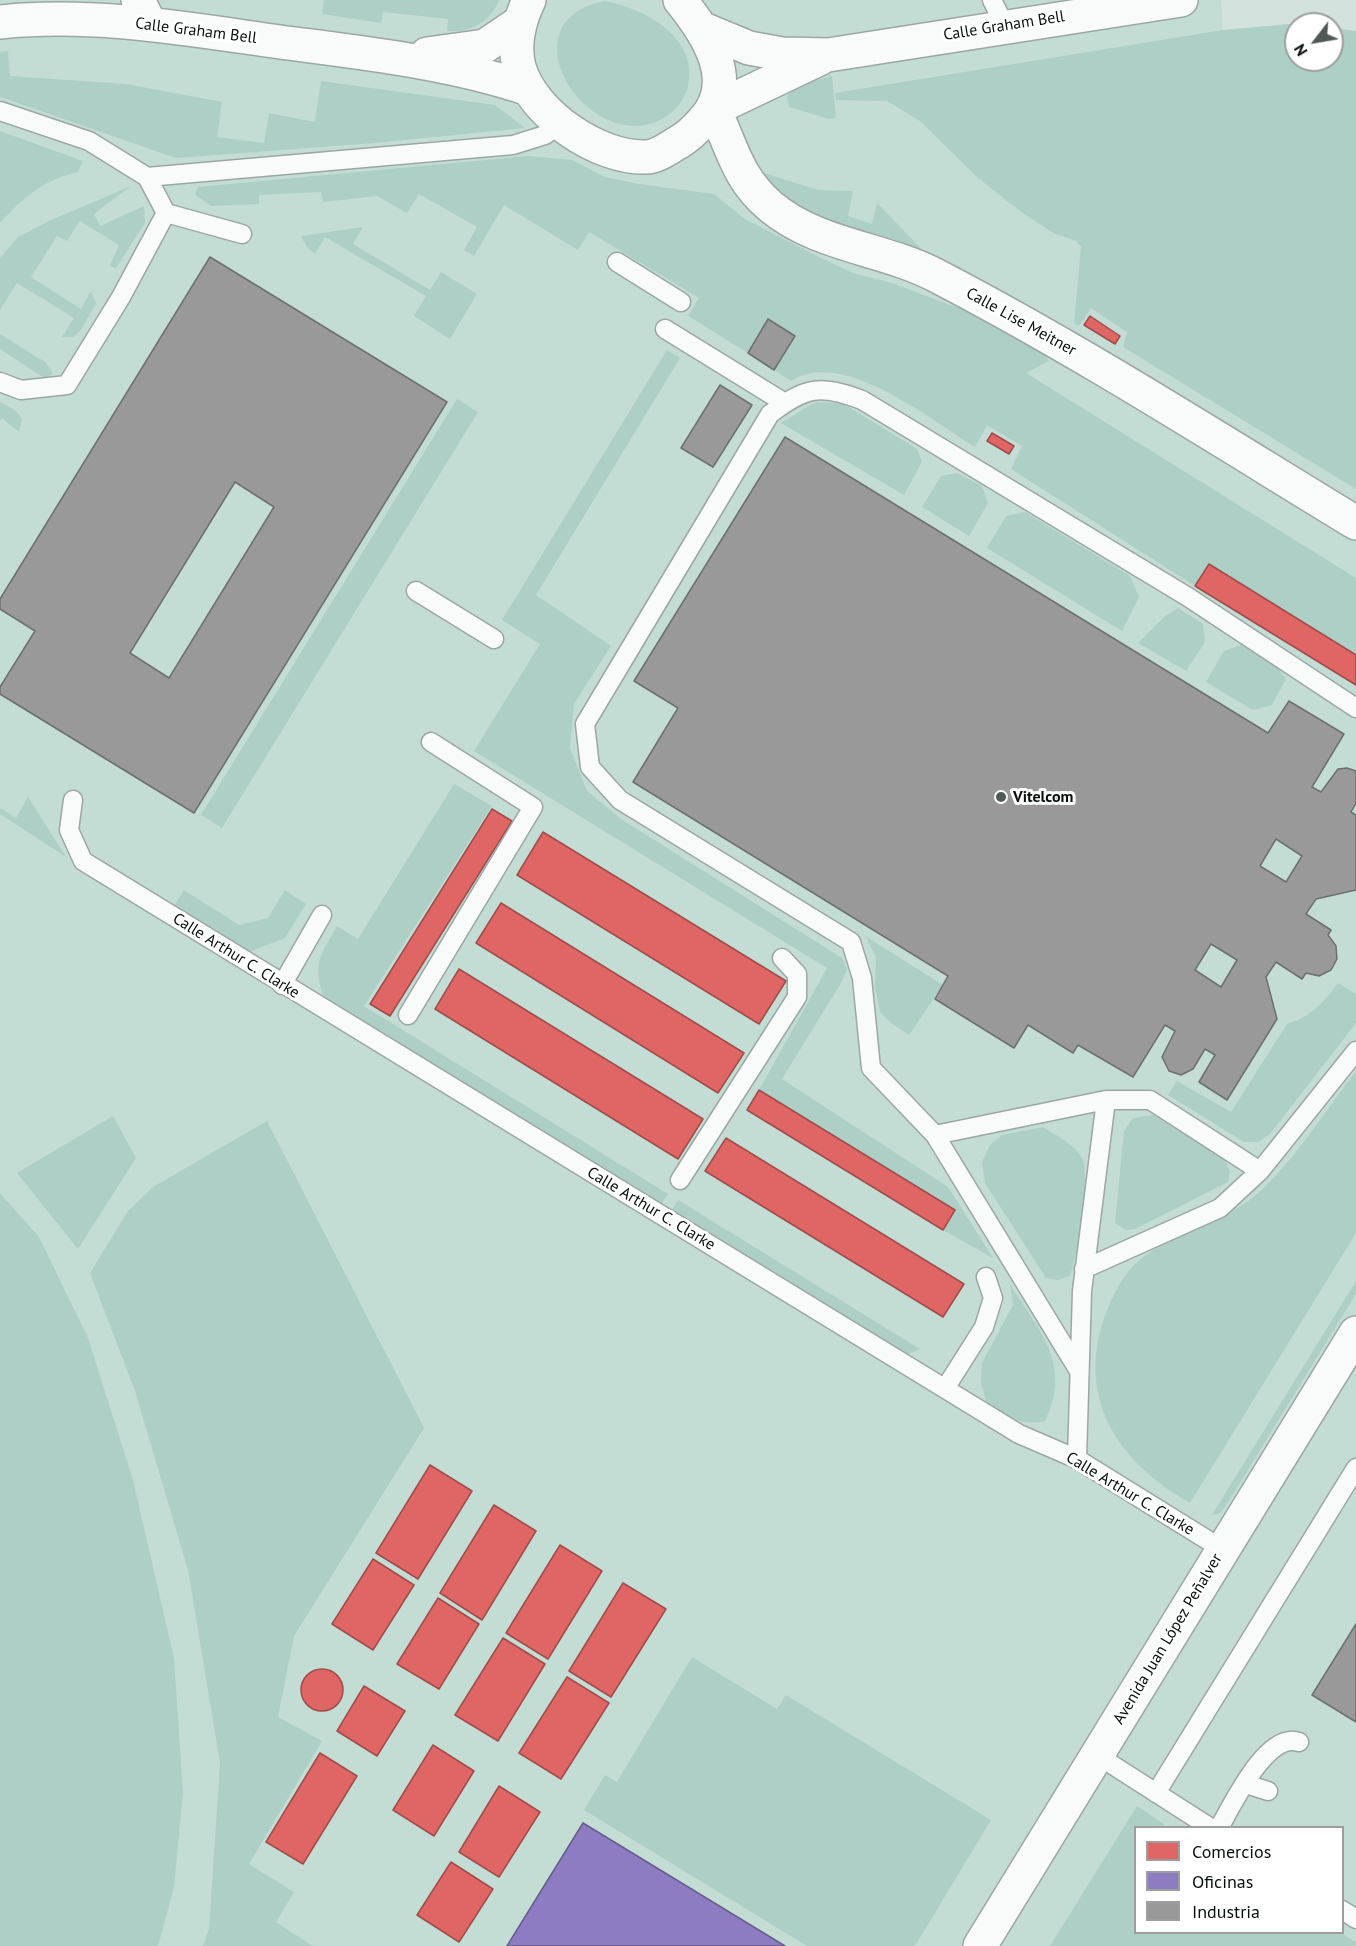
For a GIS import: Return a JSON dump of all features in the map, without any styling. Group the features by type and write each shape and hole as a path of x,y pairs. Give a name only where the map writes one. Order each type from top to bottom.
{"street":[{"path":"524,11 517,44 519,67 529,88 561,123 590,143 618,155 649,158 688,137 714,109 721,74 703,29 680,0"},
{"name":"Calle Graham Bell","path":"714,109 828,55 998,13 1181,0"},
{"name":"Calle Graham Bell","path":"392,57 452,52 485,46 524,11"},
{"name":"Calle Graham Bell","path":"0,22 45,17 144,12 494,77 529,88"},
{"name":"Calle Graham Bell","path":"703,29 749,48 782,54 828,55"},
{"name":"Calle Lise Meitner","path":"714,109 727,136 732,157 744,179 771,207 811,231 930,272 1017,317 1356,523"},
{"name":"Avenida Juan López Peñalver","path":"980,1946 1356,1333"}],"lane":[{"path":"0,111 89,141 147,177 166,213 242,234"},
{"path":"147,177 513,145 545,135 561,123"},
{"path":"0,382 21,390 67,385 121,297 166,213"},
{"path":"617,262 681,302"},
{"path":"665,329 785,403"},
{"path":"1079,1371 935,1135 871,1068 862,978 851,942 620,800 590,767 585,724 770,414 795,395 833,389 862,400 1188,597 1356,708"},
{"path":"416,591 494,639"},
{"path":"408,1016 533,807 431,742"},
{"name":"Calle Arthur C. Clarke","path":"73,800 69,830 82,861 1019,1434 1077,1459 1222,1550"},
{"path":"282,985 322,915"},
{"path":"680,1180 797,997 797,974 782,958"},
{"path":"1084,1269 1220,1208 1260,1170 1356,1052"},
{"path":"935,1135 1106,1100 1150,1100 1260,1170"},
{"path":"1077,1459 1084,1269 1106,1100"},
{"path":"946,1388 984,1327 993,1298 986,1277"},
{"path":"1156,1793 1356,1468"},
{"path":"1220,1826 1263,1757 1275,1746 1292,1740 1299,1742"},
{"path":"1097,1755 1209,1826"},
{"path":"1246,1784 1268,1791"}],"shaded area":[{"path":"0,0 1221,0 1223,30 1284,26 1284,72 1344,72 1344,30 1356,31 1356,1946 0,1946"},
{"path":"324,0 499,0 485,20 479,24 464,30 447,31 448,19 383,12 381,23 322,14"},
{"path":"605,1 638,11 653,19 679,42 686,56 690,72 685,95 674,110 656,122 629,126 603,118 581,101 565,79 558,55 560,32 575,13"},
{"path":"1284,25 1284,72 1344,72 1344,30 1356,31 1356,489 1123,347 1127,332 1091,308 1079,326 1074,324 1081,247 1076,241 1055,234 1024,214 978,178 920,121 887,101 836,100 835,93 1223,30"},
{"path":"8,51 10,76 126,84 222,102 217,137 264,143 269,113 315,122 321,81 495,105 525,128 375,143 176,158 0,97 0,52"},
{"path":"832,76 836,118 829,119 789,107 787,96 794,86"},
{"path":"0,131 83,161 78,172 44,185 17,205 0,223"},
{"path":"528,156 572,160 605,177 639,184 714,194 745,219 817,256 853,273 892,283 958,308 1022,340 1046,355 1049,361 1026,373 1356,578 1356,655 1209,564 1195,586 1011,469 1022,446 987,425 975,447 911,405 860,380 835,373 812,373 791,381 774,370 794,336 768,319 748,353 688,316 699,298 589,232 578,250 504,205 474,256 464,250 477,227 419,194 407,213 377,196 323,202 321,192 259,195 259,204 211,206 195,195 198,187"},
{"path":"752,169 818,190 853,191 848,216 872,224 877,203 938,266 785,204"},
{"path":"131,186 94,214 100,226 144,206 145,223 116,268 110,266 119,245 80,221 67,241 57,236 31,277 81,309 91,291 96,303 81,330 73,337 62,337 74,318 17,283 0,310 0,258 18,237 51,220"},
{"path":"363,227 353,244 430,290 441,272 477,294 450,339 414,316 426,296 325,237 315,254 306,246 301,236"},
{"path":"0,334 45,362 53,373 46,379 0,349"},
{"path":"667,350 680,358 536,595 611,646 574,704 570,748 587,791 621,819 842,958 847,970 841,983 782,1079 948,1187 993,1258 943,1230 954,1211 759,1090 827,968 474,751 540,644 502,620"},
{"path":"457,399 478,412 222,828 201,815"},
{"path":"0,402 16,411 22,419 19,432 2,418 0,420"},
{"path":"815,402 844,404 917,449 922,462 904,495 781,423"},
{"path":"957,473 982,486 988,503 969,536 922,507 941,476"},
{"path":"1025,512 1130,576 1139,597 1122,631 987,548 1006,516"},
{"path":"1178,608 1203,624 1205,642 1186,671 1138,643 1164,617"},
{"path":"1241,645 1275,665 1286,679 1272,705 1253,710 1206,682 1224,651"},
{"path":"454,784 492,806 364,1006 668,1194 661,1205 324,998 318,968 322,953 337,926 358,939"},
{"path":"28,797 66,857 0,814 0,808 16,818"},
{"path":"184,890 239,925 268,918 285,890 306,904 285,938 249,952 174,906"},
{"path":"865,936 943,985 909,1035 880,1012 875,987 876,957"},
{"path":"1338,983 1356,994 1356,1023 1270,1134 1258,1142 1244,1142 1168,1095 1177,1081 1231,1112 1287,1024 1316,1008"},
{"path":"1356,1071 1356,1233 1190,1503 1166,1488 1145,1470 1126,1451 1112,1430 1102,1406 1096,1381 1096,1354 1107,1309 1124,1278 1134,1265 1148,1254 1227,1214 1256,1195 1296,1152"},
{"path":"1153,1115 1224,1158 1230,1171 1228,1182 1135,1229 1126,1230 1115,1223 1124,1131 1133,1118"},
{"path":"113,1116 136,1158 78,1249 17,1173"},
{"path":"267,1121 424,1428 294,1636 278,1717 322,1741 249,1864 294,1892 276,1922 313,1946 203,1946 209,1929 220,1763 188,1570 135,1391 90,1273 128,1211 153,1187"},
{"path":"1043,1127 1076,1150 1083,1160 1085,1169 1082,1218 1073,1267 1070,1276 1058,1280 1046,1278 985,1183 982,1162 990,1145 1002,1135"},
{"path":"0,1193 39,1237 88,1338 133,1480 174,1658 183,1792 174,1887 158,1946 0,1946"},
{"path":"678,1200 920,1349 906,1355 671,1211"},
{"path":"1356,1281 1356,1294 1227,1504 1220,1513 1212,1515"},
{"path":"1010,1284 1041,1333 1054,1365 1053,1401 1045,1421 1022,1421 987,1404 981,1383 982,1363 1013,1305"},
{"path":"692,1657 777,1709 786,1695 991,1820 915,1946 807,1946 584,1810 605,1775 617,1782"},
{"path":"1137,1806 1164,1824 1163,1826 1134,1826 1134,1934 1342,1934 1356,1942 1356,1946 1050,1946"}],"building: Comercios":[{"path":"1090,316 1120,336 1115,344 1084,325"},
{"path":"992,433 1014,446 1009,454 987,441"},
{"path":"1209,564 1356,655 1356,685 1195,586"},
{"path":"492,809 512,821 390,1016 370,1004"},
{"path":"543,832 786,981 759,1024 517,875"},
{"path":"501,903 744,1053 718,1093 476,943"},
{"path":"459,969 703,1119 678,1159 435,1009"},
{"path":"759,1090 955,1210 943,1230 747,1110"},
{"path":"726,1138 964,1284 943,1317 705,1171"},
{"path":"430,1465 472,1491 418,1579 376,1553"},
{"path":"494,1505 536,1531 482,1620 440,1593"},
{"path":"560,1545 602,1571 548,1659 506,1633"},
{"path":"373,1559 414,1585 373,1650 332,1624"},
{"path":"623,1583 666,1609 611,1697 569,1671"},
{"path":"438,1598 479,1624 439,1689 397,1664"},
{"path":"503,1638 545,1664 498,1741 455,1715"},
{"path":"322,1669 337,1675 343,1690 337,1705 322,1711 307,1705 301,1690 307,1675"},
{"path":"567,1677 609,1703 561,1779 519,1753"},
{"path":"364,1686 405,1711 377,1756 337,1731"},
{"path":"433,1745 474,1771 434,1836 393,1810"},
{"path":"320,1753 357,1776 303,1864 266,1842"},
{"path":"499,1786 540,1812 499,1877 459,1852"},
{"path":"451,1862 493,1889 459,1942 417,1915"}],"building: Oficinas":[{"path":"583,1823 785,1946 507,1946"}],"building: Industria":[{"path":"210,257 447,402 194,813 0,694 0,687 35,631 0,609 0,599","holes":["235,482 274,507 169,678 130,653"]},
{"path":"768,319 795,336 774,370 748,353"},
{"path":"720,385 752,405 713,467 681,448"},
{"path":"785,437 1268,733 1289,701 1344,734 1312,787 1321,792 1338,769 1347,768 1356,771 1356,803 1351,812 1356,815 1356,890 1316,899 1306,914 1331,930 1328,935 1336,946 1337,959 1331,970 1319,976 1306,973 1302,979 1276,962 1266,977 1277,1019 1227,1100 1199,1082 1215,1055 1205,1049 1193,1069 1181,1075 1169,1071 1162,1057 1175,1031 1165,1025 1133,1077 1078,1045 1073,1053 1028,1025 1014,1048 935,999 948,976 633,782 678,708 634,681","holes":["1276,839 1302,856 1286,882 1260,866","1211,944 1237,960 1221,987 1195,970"]},
{"path":"1356,1624 1356,1722 1312,1695"}],"place":[{"name":"Vitelcom","path":"1001,797"}]}
